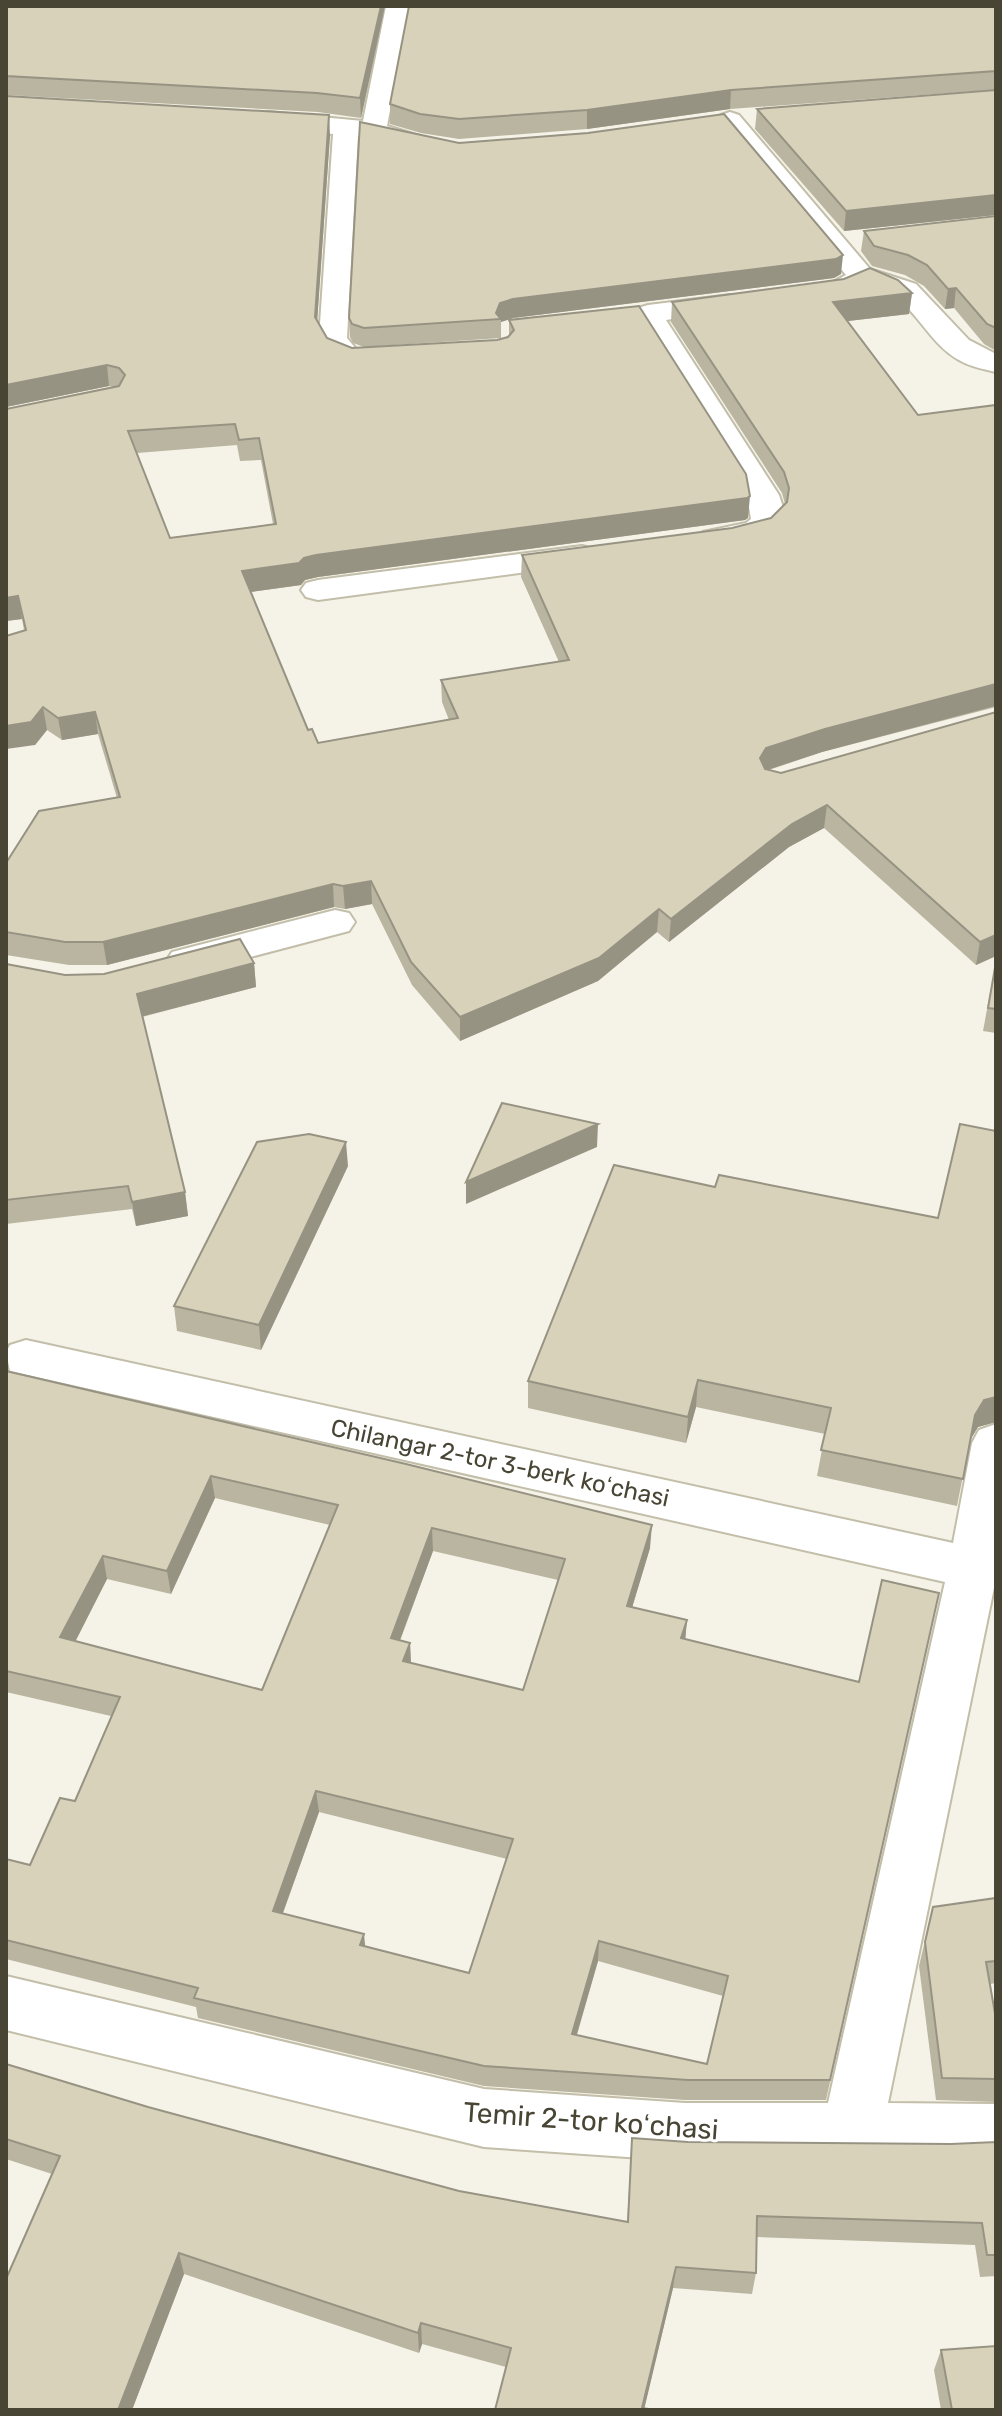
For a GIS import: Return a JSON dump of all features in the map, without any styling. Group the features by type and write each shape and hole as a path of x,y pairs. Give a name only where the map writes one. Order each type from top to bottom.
{"street":[{"path":"374,130 398,6"},
{"path":"683,543 757,530 767,522 768,510 763,495 633,316 841,289 855,283 860,275 849,241 716,122 761,117"},
{"path":"240,119 346,126 445,148"},
{"path":"346,126 333,338 339,352 347,358 408,356"},
{"path":"860,275 890,282 910,293 969,356 996,363"},
{"path":"318,590 603,553"},
{"path":"153,969 335,922"},
{"name":"Chilangar 2-tor 3-berk koʻchasi","path":"26,1358 973,1568"},
{"path":"852,2130 973,1568 996,1443"},
{"name":"Temir 2-tor koʻchasi","path":"6,2003 484,2118 685,2132 852,2130 996,2133"}],"building":[{"path":"6,6 381,6 360,98 6,76"},
{"path":"409,6 996,6 996,71 731,90 587,110 459,119 420,114 390,104"},
{"path":"996,90 996,195 846,211 757,109"},
{"path":"6,96 329,115 315,317 327,338 352,348 497,340 508,337 514,330 509,320 639,306 746,474 750,496 316,555 299,563 242,571 308,730 312,729 318,743 458,718 441,680 569,660 522,555 732,528 771,518 787,502 789,488 784,472 672,302 844,279 870,268 898,280 912,293 833,302 918,415 996,405 996,684 825,729 766,748 760,758 765,769 781,773 996,712 996,935 980,942 827,805 792,824 671,919 659,909 599,958 460,1017 411,962 371,881 343,886 333,884 103,942 65,942 6,932 6,863 39,811 120,797 95,712 58,718 43,707 31,722 6,726 6,636 26,630 18,596 6,598 6,409 119,386 125,375 119,368 107,365 6,385","holes":["235,424 239,440 259,438 276,524 170,538 128,431"]},
{"path":"724,114 843,255 836,259 513,299 500,303 496,313 501,319 364,328 352,324 349,318 360,122 459,143 588,133"},
{"path":"996,216 996,328 987,324 956,288 948,289 927,265 908,255 874,246 864,231"},
{"path":"240,939 254,963 137,994 185,1192 132,1202 128,1186 6,1200 6,964 65,975 104,974"},
{"path":"996,962 996,1009 988,1008"},
{"path":"502,1103 598,1124 466,1182"},
{"path":"960,1124 996,1131 996,1397 984,1400 975,1415 963,1479 821,1450 831,1408 698,1380 688,1417 528,1381 614,1165 715,1187 719,1175 938,1218"},
{"path":"309,1134 346,1142 259,1325 174,1306 257,1142"},
{"path":"6,1371 652,1525 627,1606 687,1620 681,1638 859,1682 882,1580 939,1593 830,2080 688,2080 484,2066 194,1998 198,1988 6,1940 6,1859 30,1865 60,1798 75,1801 120,1697 6,1671","holes":["211,1476 338,1505 262,1690 60,1637 103,1556 167,1571","432,1528 565,1559 523,1690 403,1661 410,1643 391,1638","316,1791 513,1839 469,1973 360,1945 364,1934 273,1911","599,1941 728,1976 707,2064 572,2034"]},
{"path":"996,1898 996,1961 986,1962 996,2019 996,2079 942,2078 925,1942 933,1907"},
{"path":"6,2064 148,2107 459,2191 628,2222 632,2138 688,2142 996,2142 996,2255 987,2255 982,2223 757,2216 756,2273 676,2267 642,2408 655,2410 495,2410 511,2348 421,2323 418,2333 179,2253 118,2410 6,2410 6,2279 60,2156 6,2139"},
{"path":"996,2346 996,2410 952,2410 941,2350"}]}
